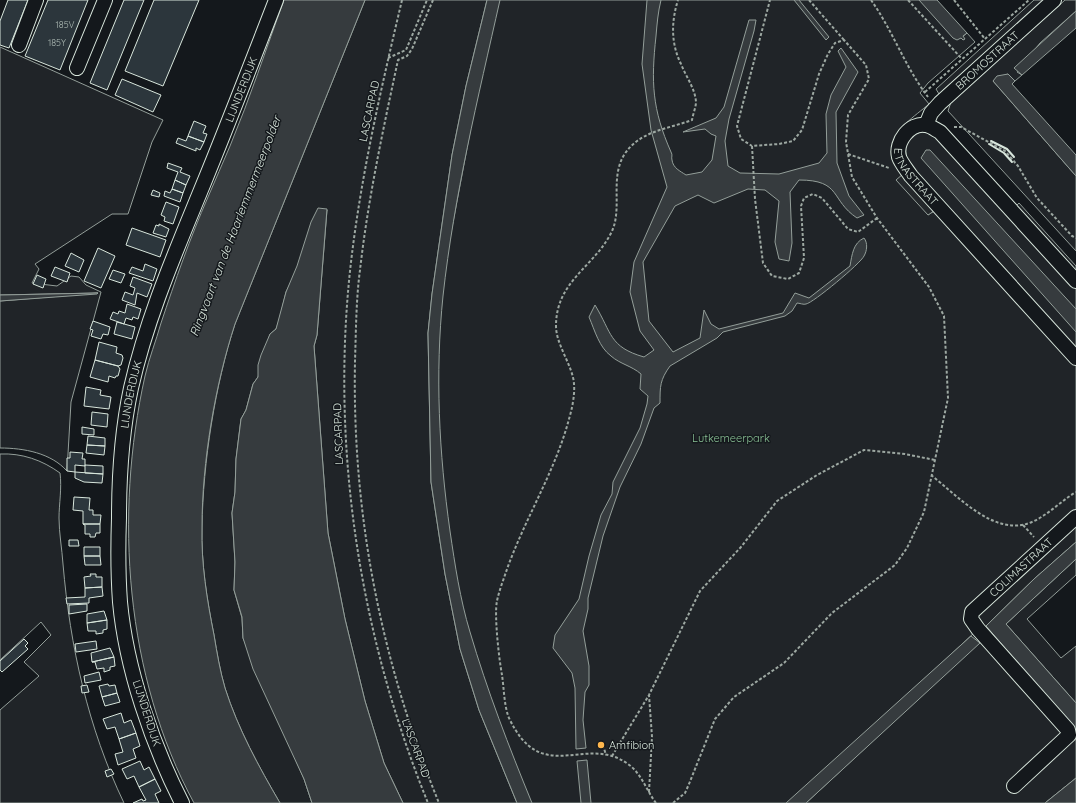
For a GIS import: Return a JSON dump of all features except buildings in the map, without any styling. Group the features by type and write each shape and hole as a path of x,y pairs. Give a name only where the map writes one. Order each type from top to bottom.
{"street":[{"path":"19,45 36,0"},
{"path":"77,68 105,0"},
{"name":"LIJNDERDIJK","path":"182,803 149,722 135,677 125,634 120,603 118,553 119,492 124,432 131,388 140,353 167,273 276,0"},
{"name":"BROMOSTRAAT","path":"926,125 931,113 940,103 1054,0"},
{"path":"926,125 940,132 948,139 1076,281"},
{"name":"ETNASTRAAT","path":"926,125 916,127 902,138 898,152 899,159 911,176 1076,358"},
{"name":"COLIMASTRAAT","path":"1014,786 1069,735 1068,730 978,629 971,619 972,612 1076,517"}],"path":[{"name":"LASCARPAD","path":"402,0 371,135 350,271 346,330 345,398 348,467 356,542 366,603 396,718 428,803"},
{"path":"388,58 406,50 427,0"},
{"path":"398,60 407,56 412,49 433,0"},
{"path":"656,803 649,794 639,774 628,764 612,756 594,754 545,756 523,741 508,716 500,664 496,602 513,551 559,448 570,417 574,383 556,328 559,304 574,276 596,255 611,234 617,213 615,185 623,156 633,144 644,135 692,120 696,103 693,88 680,64 673,42 673,19 678,0"},
{"path":"770,0 738,126 741,139 752,146 779,144 793,141 802,130 819,74 828,54 835,43 844,40"},
{"path":"673,803 685,793 715,719 734,697 784,663 832,613 896,565 907,548 924,512 948,398 944,316 929,287 877,218 852,177 846,142 848,114 869,79 866,65 810,0"},
{"name":"BROMOSTRAAT","path":"871,0 884,18 925,92 1029,0"},
{"path":"908,0 962,59"},
{"path":"954,0 985,39"},
{"path":"400,53 369,206 360,272 354,398 357,466 366,541 376,601 390,661 413,735 439,803"},
{"path":"954,127 961,127 1006,151 1018,166 1037,198 1072,236 1076,238"},
{"path":"752,146 755,199 763,263 772,276 788,279 799,273 804,258 801,206 804,198 813,194 822,198 848,230 858,232 877,218"},
{"path":"848,154 890,168"},
{"path":"612,756 649,695 700,591 741,546 777,501 817,475 864,450 905,454 934,460"},
{"path":"931,475 988,519 1006,526 1023,525 1034,521 1076,492"},
{"path":"1023,525 1043,547"},
{"path":"649,695 652,737 649,794"},
{"path":"603,745 606,755"}],"green space":[{"path":"365,0 487,0 466,86 452,155 432,294 428,333 431,482 445,574 460,649 479,710 517,803 403,803 384,763 365,701 345,619 328,533 314,346 317,335 327,210 286,292 279,321 276,329 270,334 258,377 253,384 246,410 241,419 232,513 235,562 234,590 242,618 243,638 304,779 312,803 280,803 257,762 236,718 225,688 217,655 202,554 205,476 211,424 216,398 235,324"},
{"name":"Lutkemeerpark","path":"495,0 925,0 961,38 967,33 975,42 928,83 920,93 929,104 906,123 897,135 892,148 928,215 937,209 1076,362 1076,542 1034,579 986,626 1076,730 1076,734 977,625 968,611 976,631 792,803 526,803 461,626 439,489 437,307"},
{"path":"1034,0 1044,0 939,94 936,89"},
{"path":"1065,0 1076,0 1076,11 1040,43 1017,72 1022,75 1015,81 1008,74 993,81 1076,176 1076,251 948,111 951,102"},
{"path":"0,47 163,120 152,142 128,214 112,214 35,264 39,269 32,283 57,286 71,276 79,277 86,285 101,292 71,402 67,471 61,465 45,456 18,449 0,448 0,301 98,293 0,295"},
{"path":"924,131 933,132 1076,286 1076,352 911,170 906,151 907,141 916,134"},
{"path":"1019,203 1076,266 1076,276 1014,208"},
{"path":"0,454 32,458 46,464 60,473 59,529 70,625 76,656 100,746 124,803 0,803 0,710 39,676 24,662 51,635 41,622 0,660"},
{"path":"1076,559 1076,575 1027,619 1061,658 1076,646 1076,703 1006,624"},
{"path":"983,639 1076,739 1076,778 1045,803 806,803"}],"shaded area":[{"path":"903,174 937,209 928,215 896,180"}],"water":[{"name":"Ringvaart van de Haarlemmermeerpolder","path":"284,0 365,0 235,324 221,372 211,424 204,476 202,541 205,581 217,655 225,688 236,718 257,762 280,803 194,803 171,754 153,702 140,649 132,594 129,539 130,484 135,429 145,376 172,291 195,228 244,110"},
{"path":"487,0 500,0 475,110 453,221 443,296 439,355 439,414 446,502 458,582 466,620 491,697 532,803 517,803 479,710 460,649 445,574 431,482 428,333 432,294 452,155 466,86"},
{"path":"647,0 661,0 654,52 654,95 657,109 665,137 672,153 673,163 677,169 686,175 702,172 712,160 716,136 705,129 683,132 716,118 724,107 749,20 756,20 754,31 729,119 725,141 728,166 740,173 779,174 819,163 827,153 826,114 831,95 846,67 838,51 841,48 858,72 836,112 837,163 849,196 864,215 857,218 849,211 829,187 822,183 799,180 790,192 792,243 789,261 779,259 775,242 779,201 765,190 748,189 714,203 698,195 675,206 643,262 649,321 673,352 700,338 704,310 711,324 719,329 783,313 795,293 809,298 850,266 855,246 860,240 864,238 867,247 864,256 855,266 827,290 810,302 805,304 797,303 792,311 785,316 723,332 717,338 670,366 664,375 661,383 660,403 654,408 641,444 620,487 603,536 588,598 588,609 583,631 589,666 589,685 585,692 583,720 586,748 576,749 575,688 572,673 553,648 555,635 579,599 589,556 601,515 612,494 613,482 640,428 648,396 640,389 641,374 615,359 603,348 600,343 589,317 595,305 613,338 624,349 644,357 654,350 640,331 630,292 634,262 667,187 651,130 642,64"},
{"path":"794,0 799,0 829,37 826,40"},
{"path":"919,0 937,0 967,33 963,36 965,39 963,40 961,38 957,40 953,38"},
{"path":"1076,11 1076,28 1022,75 1014,68"},
{"path":"1008,74 1015,81 1012,84 1076,155 1076,176 993,81 997,76"},
{"path":"926,150 930,150 1076,309 1076,332 921,158"},
{"path":"318,208 327,209 317,335 314,346 328,533 345,619 365,701 384,763 403,803 312,803 304,779 253,669 243,638 242,617 234,590 235,562 232,513 241,419 246,410 253,384 258,377 258,365 261,355 270,334 276,329 286,292 297,266 311,222"},
{"path":"98,293 97,294 0,301 0,295"},
{"path":"1076,542 1076,559 1006,624 1076,703 1076,730 986,626 1034,579"},
{"path":"971,636 980,643 806,803 786,803"},
{"path":"587,760 591,803 581,803 577,761"},
{"path":"1076,778 1076,803 1045,803"}],"wall":[{"path":"991,141 1007,149 1014,157"},
{"path":"989,144 1004,153 1012,162"}],"place":[{"name":"Amfibion","path":"601,745"}]}
